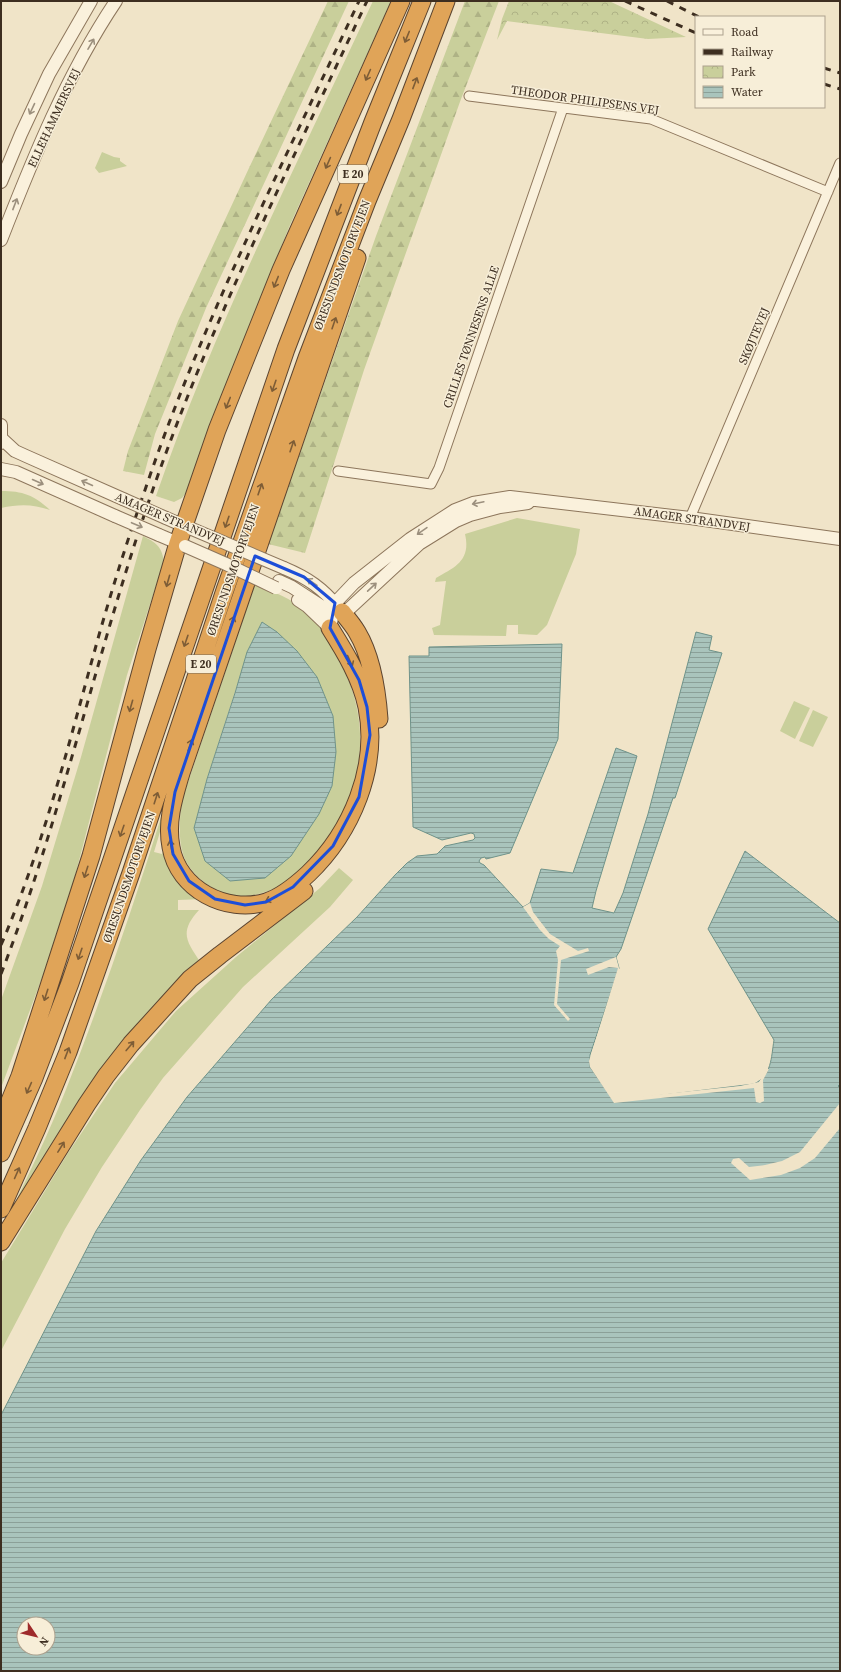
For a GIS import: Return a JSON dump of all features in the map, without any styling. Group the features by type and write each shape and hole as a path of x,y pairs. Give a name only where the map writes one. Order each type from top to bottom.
{"highway":[{"path":"1,1123 20,1076 91,856 129,711 182,545 189,528 217,430 281,270 401,1"},
{"name":"ØRESUNDSMOTORVEJEN","path":"1,1153 34,1078 70,983 286,349 373,122 422,1"},
{"name":"ØRESUNDSMOTORVEJEN","path":"1,1209 37,1128 68,1052 131,873 265,474 307,358 367,201 401,119 446,1"},
{"path":"335,614 347,655 365,699 369,717 370,735 367,764 355,807 339,837 325,856 301,880 284,893 266,902 245,905 230,904 215,900 202,892 189,881 175,862 170,837 169,820 171,808 181,773 234,616 380,191 401,119"},
{"path":"1,1242 87,1104 132,1044 190,979 220,954 290,903 316,880 337,857 354,832 374,782 379,743 379,719 375,685 366,652 358,632 335,614"}],"street":[{"name":"ELLEHAMMERSVEJ","path":"1,182 21,134 49,74 91,1"},
{"name":"ELLEHAMMERSVEJ","path":"1,240 33,161 72,78 116,1"},
{"name":"THEODOR PHILIPSENS VEJ","path":"469,96 651,119 828,192"},
{"name":"CRILLES TØNNESENS ALLE","path":"338,471 431,484 439,468 562,108"},
{"name":"SKØJTEVEJ","path":"690,518 840,163"},
{"path":"1,425 1,441"},
{"name":"AMAGER STRANDVEJ","path":"1,441 26,456 304,577 326,593 335,614"},
{"name":"AMAGER STRANDVEJ","path":"1,468 16,472 226,564 277,584 292,587 335,614"},
{"name":"AMAGER STRANDVEJ","path":"335,614 350,608 419,544 456,521 470,515 500,507 545,500 840,539"}],"highlighted area":[{"path":"255,556 304,577 335,603 330,628 359,680 367,707 370,735 359,797 333,846 293,887 266,902 245,905 215,899 189,881 173,854 169,828 175,792"}],"green space":[{"path":"328,1 349,1 206,308 155,434 144,475 123,471 128,451 178,321"},
{"path":"373,1 391,1 290,225 248,328 189,489 182,498 174,502 156,496 204,369 231,307 286,184"},
{"path":"465,1 499,1 461,99 364,370 305,553 268,544 376,236"},
{"path":"509,1 609,1 686,37 648,39 507,21 497,40 502,19"},
{"path":"102,152 120,158 120,161 127,166 99,173 95,168"},
{"path":"1,491 16,492 28,495 39,501 50,510 26,505 1,508"},
{"path":"517,518 580,529 576,554 547,625 537,635 518,634 518,625 507,625 506,636 434,635 432,628 440,625 446,581 435,582 436,578 456,566 464,556 466,550 465,534"},
{"path":"143,536 157,545 161,551 164,561 127,675 73,884 49,959 1,1088 1,1000 42,886 81,757"},
{"path":"255,584 288,599 308,613 330,641 341,662 357,707 360,731 360,754 356,778 349,800 339,821 326,841 297,873 276,888 260,894 243,896 230,895 213,888 197,876 186,862 180,841 181,803","holes":["253,636 194,828 207,779"]},
{"path":"794,701 810,708 795,739 780,731"},
{"path":"813,710 828,717 813,747 799,741"},
{"path":"164,808 165,815 154,852 162,854 166,844 204,899 178,900 178,910 199,910 189,924 187,936 192,949 201,963 11,1211 52,1122 79,1057 117,951"},
{"path":"339,868 353,880 330,907 243,987 163,1078 140,1110 102,1167 65,1229 1,1351 1,1263 68,1153 115,1083 176,1011 236,957 320,888"}],"water":[{"path":"262,622 277,632 297,651 317,677 333,716 336,752 332,786 319,814 291,856 265,878 230,881 205,861 194,828 207,779 247,652"},
{"path":"696,632 712,636 709,650 722,653 675,798 673,798 621,949 616,957 619,968 590,1055 590,1067 614,1101 754,1084 764,1076 770,1065 774,1040 708,929 745,851 840,923 840,1084 838,1086 840,1088 840,1671 1,1671 1,1415 96,1231 141,1160 187,1097 272,999 357,917 407,863 417,856 437,854 445,846 473,840 475,838 474,834 471,833 442,840 413,827 409,656 429,656 429,647 562,644 558,739 510,853 486,859 485,857 481,858 479,861 523,907 530,903 541,869 573,873 616,748 637,756 592,908 614,913 623,893 648,814"}],"pier":[{"path":"530,903 533,912 550,934 578,951 588,948 589,951 561,960 557,1004 570,1019 568,1021 554,1005 558,960 556,951 560,946 549,939 540,930 523,907"},
{"path":"616,957 619,973 591,1061 592,1067 615,1099 740,1086 759,1082 766,1069 769,1069 763,1080 764,1101 760,1103 756,1102 754,1088 614,1103 590,1067 589,1061 618,968 609,967 588,975 586,969"},
{"path":"840,1103 840,1128 815,1158 800,1168 781,1175 750,1180 731,1163 733,1159 739,1158 749,1167 765,1165 782,1161 800,1152"}],"railway":[{"path":"1,945 43,830 67,752 115,580 167,427 245,242 359,1"},
{"path":"1,974 44,850 117,600 158,475 181,414 230,295 367,1"},
{"path":"625,1 695,33"},
{"path":"667,1 697,16"},
{"path":"825,68 840,73"},
{"path":"825,84 840,89"}]}
